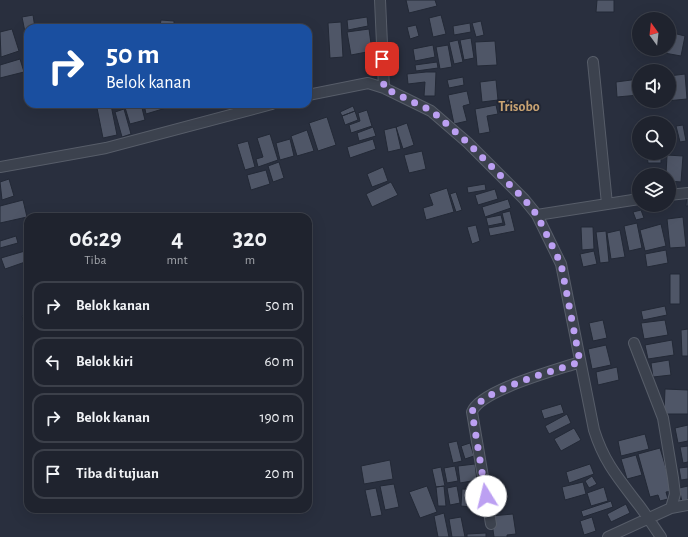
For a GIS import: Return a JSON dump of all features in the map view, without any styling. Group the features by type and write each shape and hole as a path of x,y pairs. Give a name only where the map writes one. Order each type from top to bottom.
{"street":[{"path":"380,0 384,88"},
{"path":"593,62 607,204"},
{"path":"312,94 368,84 384,88 432,111 468,143 524,199 537,215 561,264 594,430 601,452 620,483 639,505 661,537"},
{"path":"0,167 106,148 257,108"},
{"path":"676,194 688,193"},
{"path":"537,215 632,200"},
{"path":"634,343 663,418 675,494 671,508"},
{"path":"491,524 472,412 474,408 486,398 502,389 580,362"},
{"path":"608,537 671,508 688,505"}],"building":[{"path":"406,0 435,0 437,6 409,13"},
{"path":"597,0 614,0 614,12 596,12"},
{"path":"33,15 34,24 24,24 24,27 22,17"},
{"path":"441,15 446,34 433,37 429,18"},
{"path":"367,17 368,26 348,30 347,20"},
{"path":"161,20 174,21 174,24 160,24"},
{"path":"481,21 484,35 476,37 472,23"},
{"path":"341,22 343,57 330,58 328,23"},
{"path":"470,23 471,32 454,35 453,26"},
{"path":"416,25 419,36 410,39 407,27"},
{"path":"12,29 19,51 1,57 0,32"},
{"path":"369,29 372,51 351,55 347,32"},
{"path":"676,34 685,36 681,56 676,55"},
{"path":"471,38 474,58 464,60 460,40"},
{"path":"458,40 463,62 454,64 449,42"},
{"path":"495,41 497,65 477,66 475,42"},
{"path":"433,45 435,57 415,61 413,49"},
{"path":"448,45 452,67 440,69 436,47"},
{"path":"20,59 24,72 0,78 0,65"},
{"path":"437,62 438,68 416,71 415,65"},
{"path":"436,72 435,96 424,96 425,82 408,84 407,74"},
{"path":"685,74 687,99 676,100 676,75"},
{"path":"463,77 464,85 449,88 447,80"},
{"path":"496,80 498,100 482,102 480,82"},
{"path":"632,80 632,96 617,97 616,82"},
{"path":"467,91 470,104 463,106 467,121 454,124 448,95"},
{"path":"509,99 511,105 502,107 500,101"},
{"path":"496,105 498,114 487,116 490,132 479,134 475,109"},
{"path":"353,106 355,111 342,116 340,112"},
{"path":"97,108 112,108 117,135 103,138"},
{"path":"125,108 142,108 145,120 130,124"},
{"path":"145,108 166,108 146,114"},
{"path":"124,109 131,134 122,137 115,112"},
{"path":"367,110 372,126 351,133 349,125 360,121 358,113"},
{"path":"355,111 358,120 345,125 342,116"},
{"path":"327,117 336,145 318,151 309,123"},
{"path":"407,123 414,145 403,149 396,127"},
{"path":"683,125 686,141 680,142 676,126"},
{"path":"373,127 376,136 359,141 357,133"},
{"path":"396,127 401,149 388,152 384,130"},
{"path":"307,130 314,151 297,156 291,136"},
{"path":"270,134 278,160 258,167 256,159 263,157 257,138"},
{"path":"290,139 294,156 280,160 276,143"},
{"path":"373,139 376,149 350,158 347,147"},
{"path":"248,141 255,167 245,170 237,144"},
{"path":"422,151 426,169 409,173 404,155"},
{"path":"676,156 683,156 681,182 676,182 676,168 666,168 667,160 676,160"},
{"path":"648,160 661,160 661,163 648,163"},
{"path":"279,162 284,178 273,182 268,166"},
{"path":"383,167 388,181 372,187 367,174"},
{"path":"266,170 270,184 251,190 247,175"},
{"path":"9,179 14,196 2,200 0,182"},
{"path":"391,182 398,195 372,207 366,194"},
{"path":"485,184 486,190 468,193 467,187"},
{"path":"447,188 454,212 426,220 423,208 433,205 429,194"},
{"path":"495,189 498,199 478,205 475,195"},
{"path":"456,192 462,210 456,212 450,194"},
{"path":"687,195 688,206 686,206"},
{"path":"508,199 511,208 485,217 482,207"},
{"path":"23,200 26,213 24,213 24,218 0,223 0,206"},
{"path":"510,211 515,231 490,236 488,228 505,225 502,213"},
{"path":"633,212 642,212 644,218 636,220"},
{"path":"501,215 503,223 488,226 486,218"},
{"path":"683,217 686,247 670,248 667,219"},
{"path":"637,223 642,248 629,251 624,226"},
{"path":"661,224 666,246 645,251 640,230"},
{"path":"476,225 480,241 472,244 467,227"},
{"path":"581,227 593,227 594,249 582,250"},
{"path":"620,230 625,257 611,259 607,233"},
{"path":"606,231 609,262 600,263 596,232"},
{"path":"16,236 18,243 0,248 0,241"},
{"path":"666,250 668,263 647,267 645,254"},
{"path":"24,251 24,262 5,269 1,258"},
{"path":"594,251 597,264 583,267 580,254"},
{"path":"670,274 680,274 680,304 670,304"},
{"path":"665,306 667,315 643,320 641,311"},
{"path":"603,320 607,338 593,341 589,323"},
{"path":"665,320 668,335 644,339 641,323"},
{"path":"688,329 688,356 682,356 681,330"},
{"path":"672,340 674,355 648,359 645,345"},
{"path":"606,345 611,365 592,369 588,349"},
{"path":"669,360 671,375 653,377 651,363"},
{"path":"617,367 619,380 598,385 596,372"},
{"path":"665,389 688,390 688,414 664,414"},
{"path":"561,404 564,413 544,419 541,410"},
{"path":"567,414 571,423 549,434 545,426"},
{"path":"688,425 688,441 678,443 675,428"},
{"path":"574,428 581,440 561,451 554,439"},
{"path":"645,434 649,449 621,456 618,441"},
{"path":"457,441 462,461 453,463 448,443"},
{"path":"470,443 474,456 465,459 461,446"},
{"path":"688,446 688,462 683,463 680,447"},
{"path":"660,448 673,491 666,492 668,499 660,501 658,495 650,497 638,454"},
{"path":"636,455 642,475 627,479 621,459"},
{"path":"390,460 393,479 364,484 361,466"},
{"path":"475,464 477,480 460,483 458,466"},
{"path":"590,464 594,474 569,483 566,472"},
{"path":"455,466 458,481 447,483 444,468"},
{"path":"441,467 445,486 436,487 432,469"},
{"path":"688,467 688,479 681,480 679,468"},
{"path":"592,476 597,484 589,488 585,481"},
{"path":"583,482 586,494 565,500 562,487"},
{"path":"394,484 399,507 385,510 380,486"},
{"path":"427,486 437,512 420,518 409,492"},
{"path":"444,486 446,506 438,506 436,487"},
{"path":"457,486 460,503 450,505 447,488"},
{"path":"688,486 688,500 682,502 679,488"},
{"path":"604,487 608,501 591,506 587,493"},
{"path":"376,488 382,515 371,517 365,490"},
{"path":"462,489 482,490 481,508 461,506"},
{"path":"611,501 613,507 583,517 581,511"},
{"path":"626,504 630,513 611,522 607,514"},
{"path":"444,513 449,537 438,537 434,516"},
{"path":"513,514 516,534 507,535 507,537 494,537 491,516"},
{"path":"461,517 465,537 452,537 449,519"},
{"path":"592,517 596,531 584,535 580,521"},
{"path":"486,533 486,537 467,537 467,534"}],"district":[{"name":"Trisobo","path":"519,107"}],"route":[{"path":"382,59 384,88 432,111 468,143 524,199 537,215 561,264 580,362 502,389 478,403 474,408 472,412 486,496"}]}
